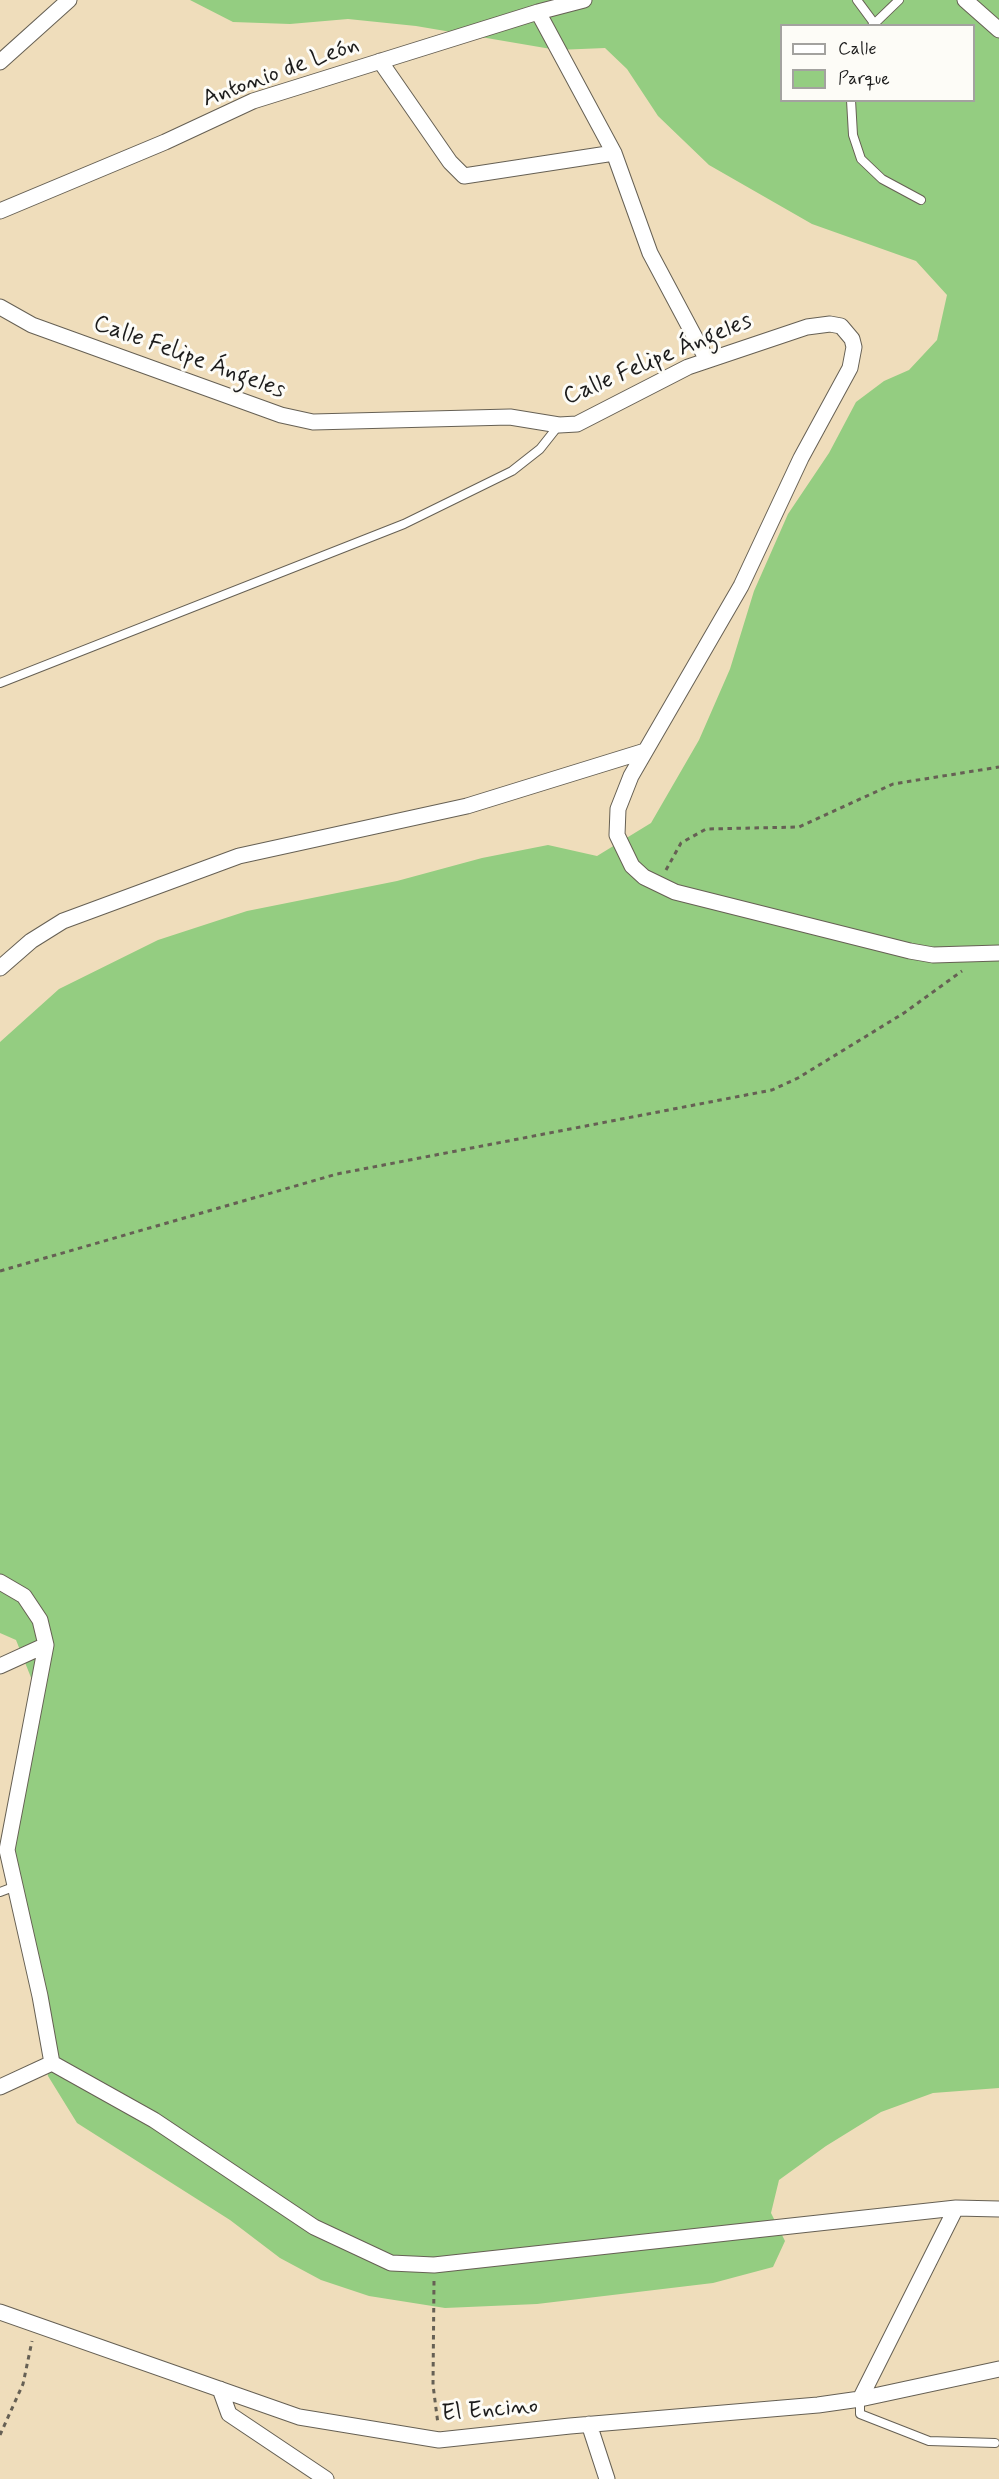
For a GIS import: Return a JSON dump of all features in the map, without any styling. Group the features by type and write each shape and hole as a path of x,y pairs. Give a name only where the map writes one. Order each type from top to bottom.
{"street":[{"path":"1,60 69,0"},
{"name":"Antonio de León","path":"0,211 172,139 246,104 538,12 584,0"},
{"path":"965,0 999,30"},
{"path":"538,12 614,153 650,253 706,360"},
{"path":"380,61 450,162 464,176 614,153"},
{"name":"Calle Felipe Ángeles","path":"0,307 32,325 298,420 335,423 510,417 559,425 589,420 672,374 706,360 780,334 820,324 841,326 852,339 855,347 850,368 801,458 741,586 623,792 618,809 617,835 632,866 657,885 675,892 910,951 933,955 999,953"},
{"path":"0,968 32,941 63,921 239,856 467,806 645,751"},
{"path":"0,1582 24,1596 40,1620 46,1645 7,1850 40,1996 52,2063"},
{"path":"0,1666 46,1645"},
{"path":"0,2087 52,2063"},
{"path":"52,2063 154,2120 314,2227 391,2263 434,2265 956,2208 999,2209"},
{"path":"860,2399 956,2208"},
{"name":"El Encino","path":"0,2312 299,2417 439,2440 860,2399 999,2369"},
{"path":"220,2389 229,2414 326,2479"},
{"path":"589,2424 607,2479"}],"lane":[{"path":"857,0 873,24 899,0"},
{"path":"851,102 853,135 861,159 882,179 921,200"},
{"path":"0,683 404,525 512,471 540,449 559,425"},
{"path":"0,1892 16,1886"},
{"path":"860,2399 860,2414 929,2441 995,2443"}],"path":[{"path":"657,885 681,843 706,829 799,828 893,784 999,767"},
{"path":"0,1271 337,1174 772,1090 798,1078 904,1013 964,969"},
{"path":"434,2265 433,2385 439,2440"},
{"path":"0,2435 24,2384 35,2324"}],"green space":[{"path":"190,0 999,0 999,2088 933,2093 881,2112 826,2146 779,2180 771,2213 785,2241 773,2267 713,2283 537,2304 445,2308 369,2296 321,2280 280,2258 230,2220 77,2123 48,2076 38,2014 10,1885 32,1680 16,1640 0,1633 0,1042 59,989 158,940 247,911 397,881 482,858 548,845 597,856 651,823 699,740 730,669 754,591 788,514 829,453 856,402 884,381 909,370 937,340 947,295 916,261 812,224 709,165 658,116 627,69 605,48 557,50 416,26 348,19 290,24 233,22"}]}
